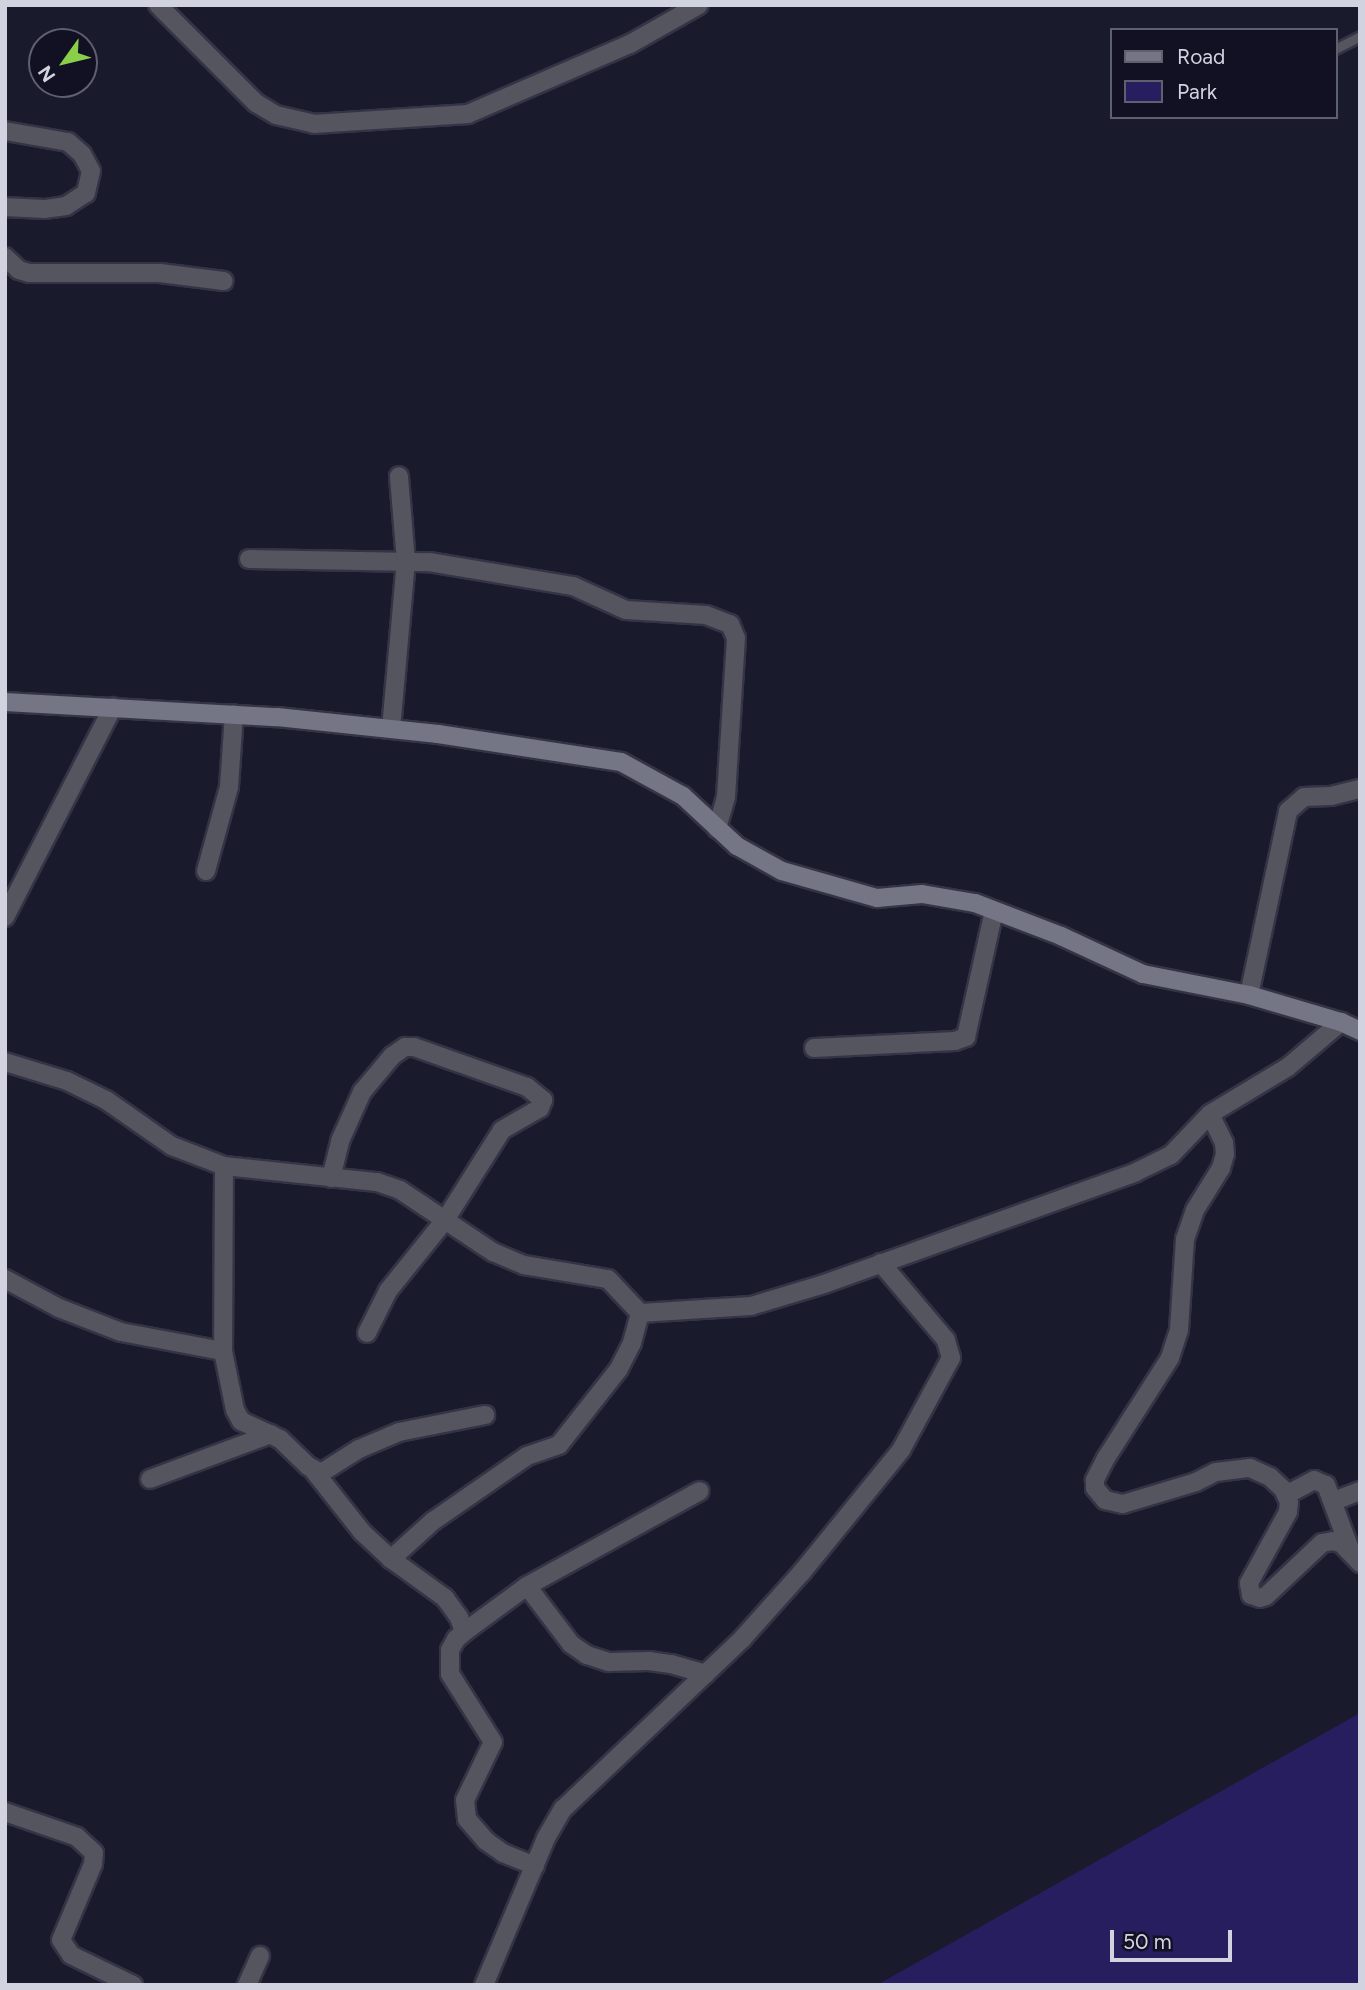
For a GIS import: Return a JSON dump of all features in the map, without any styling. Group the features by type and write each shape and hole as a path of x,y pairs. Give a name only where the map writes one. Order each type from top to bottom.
{"street":[{"path":"158,5 256,103 276,115 314,124 468,114 630,44 699,5"},
{"path":"5,131 68,142 82,154 91,171 86,193 66,206 44,209 5,206"},
{"path":"5,257 19,270 29,273 160,273 223,281"},
{"path":"391,729 406,562 399,476"},
{"path":"249,559 406,562 455,566 573,586 626,610 706,615 730,624 736,638 727,784 717,829"},
{"path":"5,702 234,714 391,729 573,752 621,762 683,796 717,829 756,860 877,898 939,895 975,903 1060,936 1143,974 1249,995 1341,1022 1360,1031"},
{"path":"5,916 113,707"},
{"path":"206,871 229,787 234,714"},
{"path":"1249,995 1288,811 1304,797 1331,796 1360,789"},
{"path":"814,1048 955,1041 966,1037 994,911"},
{"path":"640,1313 751,1306 881,1263 1157,1163 1171,1155 1210,1114 1288,1067 1341,1022"},
{"path":"331,1178 340,1141 362,1092 398,1050 414,1047 538,1093 542,1100 540,1108 502,1130 445,1220 388,1291 367,1333"},
{"path":"5,1062 106,1100 172,1146 224,1166 377,1182 400,1190 493,1252 524,1265 608,1279 640,1313"},
{"path":"1210,1114 1224,1143 1225,1154 1221,1168 1195,1210 1185,1240 1179,1330 1173,1348 1139,1408 1106,1458 1095,1488 1105,1500 1124,1504 1196,1482 1216,1472 1250,1468 1270,1477 1286,1496 1288,1511 1249,1583 1251,1595 1260,1598 1266,1596 1322,1543 1333,1541 1356,1558"},
{"path":"224,1166 223,1351 237,1415 249,1426 271,1434 314,1471 362,1532 391,1559 445,1598 459,1616 464,1632"},
{"path":"485,1985 546,1838 563,1809 706,1674 802,1572 901,1450 951,1358 946,1340 881,1263"},
{"path":"5,1279 59,1308 121,1332 223,1351"},
{"path":"391,1559 433,1521 527,1455 559,1444 618,1370 632,1343 640,1313"},
{"path":"314,1471 329,1470 359,1448 399,1432 485,1415"},
{"path":"150,1479 271,1434"},
{"path":"1286,1496 1314,1480 1326,1485 1356,1558"},
{"path":"535,1866 503,1853 486,1841 467,1819 465,1800 493,1746 491,1738 450,1674 447,1663 450,1650 464,1632 527,1586 700,1491"},
{"path":"1334,1501 1360,1491"},
{"path":"527,1586 571,1644 587,1656 609,1662 649,1661 671,1664 706,1674"},
{"path":"5,1812 77,1837 94,1853 93,1864 61,1940 71,1955 133,1985"},
{"path":"247,1985 260,1956"}],"lane":[{"path":"1337,48 1360,36"}],"green space":[{"path":"1360,1713 1360,1985 877,1985"}]}
